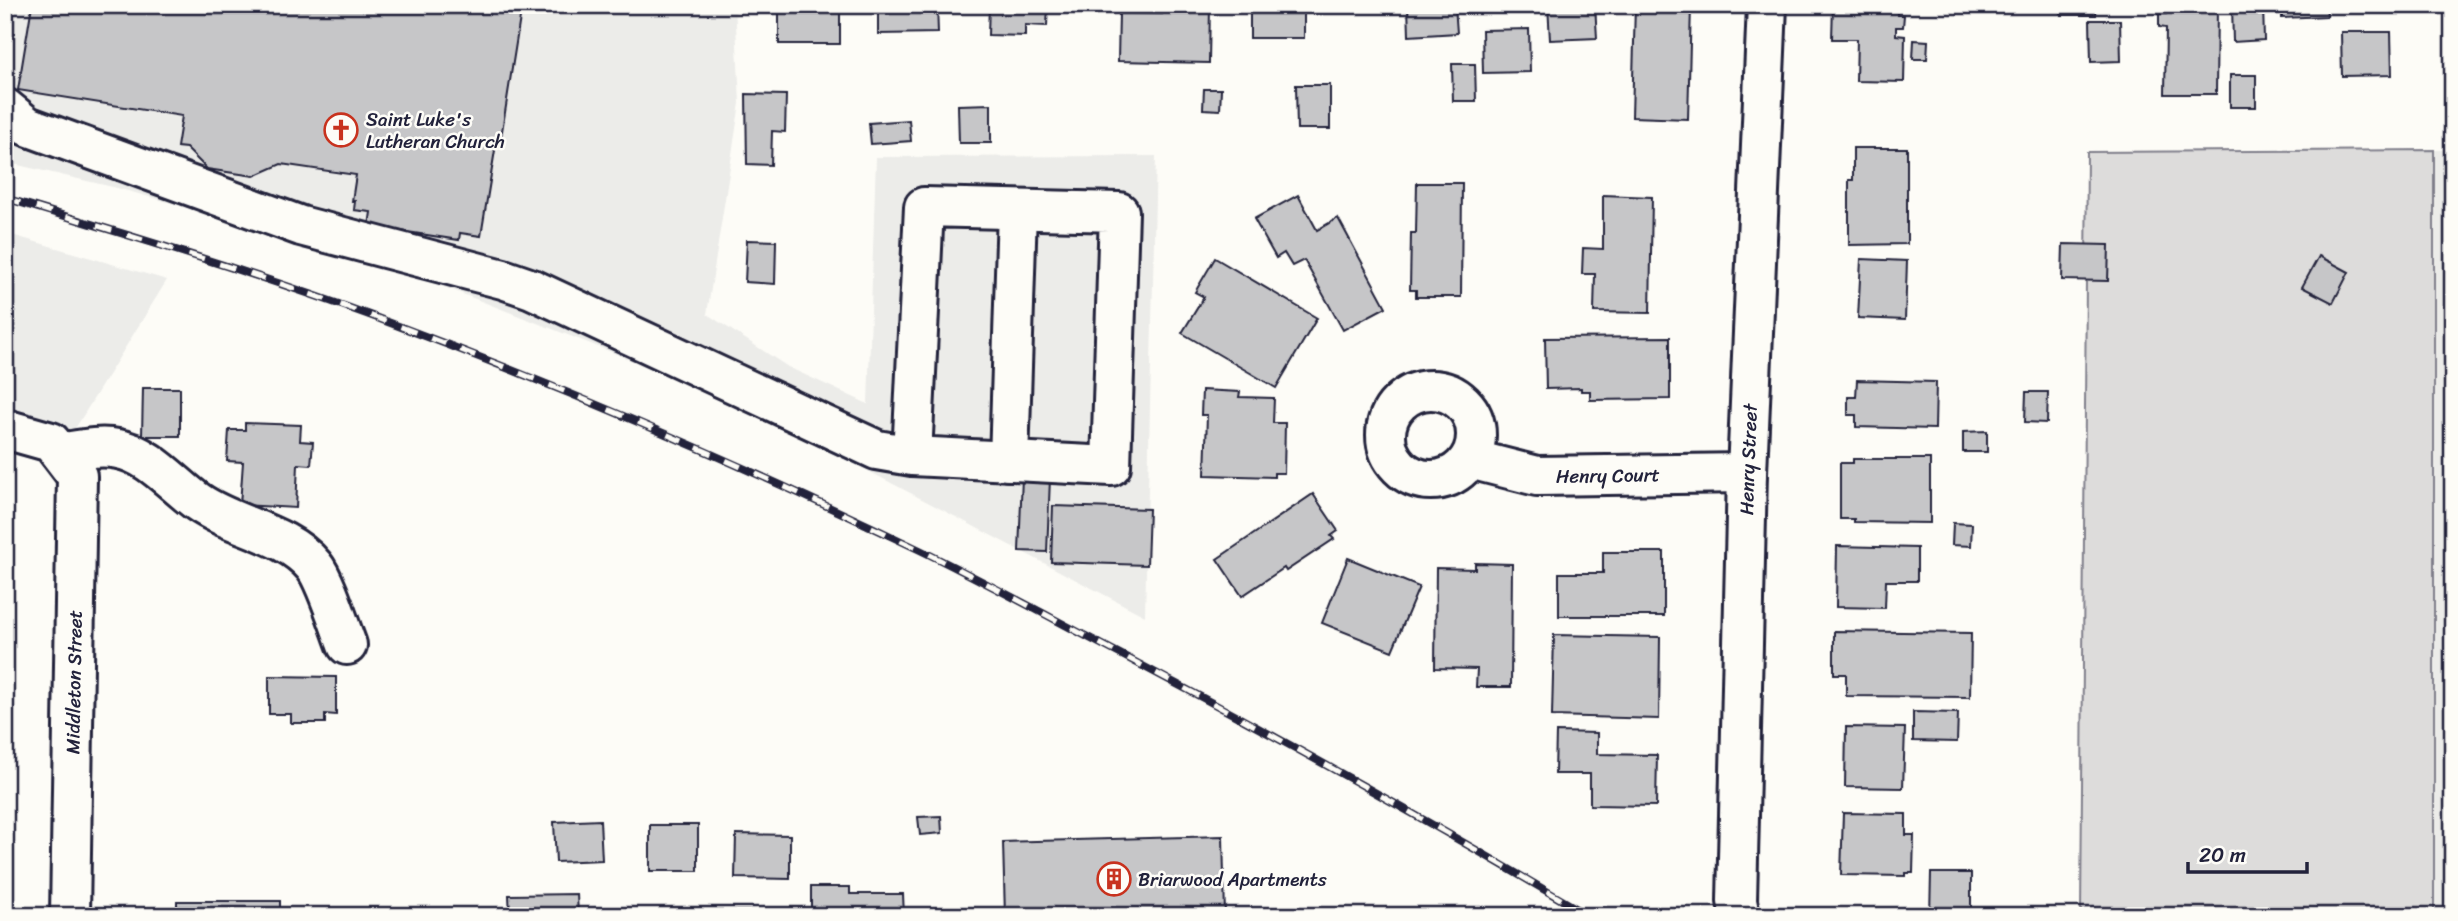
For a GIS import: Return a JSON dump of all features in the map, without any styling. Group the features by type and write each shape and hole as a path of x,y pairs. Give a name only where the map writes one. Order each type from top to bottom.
{"street":[{"name":"Henry Street","path":"1740,916 1737,901 1747,473 1767,5"},
{"path":"5,108 27,126 301,226 532,289 877,450 912,456 1111,466 1119,212 924,207 912,456"},
{"path":"1009,461 1017,210"},
{"path":"5,429 51,442 60,453 90,448 120,449 144,460 199,503 232,521 299,550 317,569 347,645"},
{"name":"Middleton Street","path":"60,453 77,476 71,916"},
{"name":"Henry Court","path":"1470,459 1537,476 1747,473"}],"shaded area":[{"path":"5,5 735,5 740,103 707,314 788,367 868,404 876,157 1156,156 1145,616 771,420 614,353 365,256 117,188 5,162"},
{"path":"2434,150 2453,150 2453,916 2434,916"},
{"path":"2434,150 2434,916 2081,916 2087,152"},
{"path":"5,233 167,280 60,453 5,429"}],"building":[{"name":"Saint Luke's Lutheran Church","path":"32,5 522,5 500,144 496,144 481,236 460,233 459,240 369,226 371,212 354,210 355,201 352,201 356,175 281,164 254,176 207,169 186,148 177,147 182,116 18,90"},
{"path":"779,5 840,5 840,44 779,44"},
{"path":"878,5 937,5 938,33 878,34"},
{"path":"989,5 1048,5 1047,26 1025,25 1025,36 988,35"},
{"path":"1162,5 1210,5 1209,63 1118,61 1119,13 1162,14"},
{"path":"1250,5 1304,5 1304,38 1250,38"},
{"path":"1408,5 1455,5 1457,33 1409,36"},
{"path":"1548,5 1595,5 1597,38 1550,40"},
{"path":"1635,5 1691,5 1688,119 1632,117"},
{"path":"1833,5 1897,5 1897,15 1904,15 1903,27 1896,27 1896,35 1905,36 1904,82 1856,81 1857,39 1832,39"},
{"path":"2061,5 2096,5 2096,15 2061,15"},
{"path":"2166,5 2217,5 2216,94 2165,94 2166,28 2159,27 2159,14 2166,14"},
{"path":"2232,5 2263,5 2264,40 2233,42"},
{"path":"2282,5 2326,5 2327,16 2282,18"},
{"path":"2090,20 2120,20 2121,61 2091,62"},
{"path":"1529,29 1530,72 1483,73 1482,30"},
{"path":"2341,32 2391,32 2392,75 2342,76"},
{"path":"1914,40 1928,41 1927,59 1913,59"},
{"path":"1452,64 1475,64 1476,101 1453,101"},
{"path":"2230,75 2256,75 2256,107 2230,107"},
{"path":"1296,85 1330,85 1330,129 1297,129"},
{"path":"1204,89 1221,89 1220,110 1203,109"},
{"path":"746,94 786,95 785,132 772,131 771,165 747,164"},
{"path":"991,104 991,143 959,143 958,105"},
{"path":"909,120 911,141 871,144 869,123"},
{"path":"1853,148 1907,148 1907,244 1849,245 1849,180 1853,180"},
{"path":"1417,183 1462,183 1461,297 1416,297 1416,290 1410,290 1411,233 1416,233"},
{"path":"1298,195 1317,230 1338,218 1386,307 1343,330 1304,260 1292,266 1284,253 1276,258 1254,219"},
{"path":"1603,195 1652,197 1650,313 1594,312 1595,274 1582,274 1583,248 1603,249"},
{"path":"747,240 776,241 775,284 745,282"},
{"path":"2063,244 2109,245 2108,281 2062,280"},
{"path":"2319,256 2349,272 2333,303 2302,287"},
{"path":"1215,258 1317,318 1276,388 1182,333 1204,297 1195,292"},
{"path":"1861,259 1907,261 1905,320 1858,318"},
{"path":"1670,337 1670,399 1590,400 1590,391 1581,391 1581,388 1546,389 1545,338"},
{"path":"1857,380 1936,382 1935,429 1856,427 1856,415 1848,415 1848,397 1856,397"},
{"path":"143,388 180,388 180,436 142,436"},
{"path":"1202,390 1240,392 1239,397 1274,398 1273,423 1285,423 1284,473 1274,473 1274,477 1205,475 1207,415 1201,415"},
{"path":"2026,392 2048,392 2047,423 2025,422"},
{"path":"245,423 301,425 300,441 313,442 311,465 298,464 296,508 240,505 243,462 227,461 229,430 245,430"},
{"path":"1987,431 1987,452 1963,452 1963,432"},
{"path":"1853,459 1930,459 1930,523 1854,522 1854,519 1840,519 1840,463 1853,463"},
{"path":"1022,477 1050,478 1047,552 1019,551"},
{"path":"1313,494 1338,531 1331,536 1334,539 1242,596 1217,559"},
{"path":"1053,506 1149,509 1147,565 1051,562"},
{"path":"1953,523 1972,524 1971,546 1952,545"},
{"path":"1837,546 1917,548 1917,581 1886,581 1885,608 1836,607"},
{"path":"1603,552 1664,552 1664,616 1559,616 1559,573 1603,573"},
{"path":"1348,558 1419,587 1392,651 1322,623"},
{"path":"1475,563 1512,564 1511,687 1476,687 1477,669 1435,668 1436,568 1475,569"},
{"path":"1834,631 1971,633 1970,697 1846,696 1846,674 1834,674"},
{"path":"1554,635 1660,637 1659,719 1552,716"},
{"path":"269,676 336,677 336,715 325,714 325,723 291,723 291,714 269,714"},
{"path":"1913,712 1958,713 1957,742 1913,741"},
{"path":"1846,727 1905,728 1903,788 1845,787"},
{"path":"1556,732 1597,733 1597,754 1657,755 1656,806 1590,805 1590,774 1555,774"},
{"path":"1843,813 1906,814 1906,835 1914,835 1913,873 1905,873 1905,876 1841,875"},
{"path":"941,816 942,833 920,835 918,817"},
{"path":"600,820 602,860 556,862 554,822"},
{"path":"650,825 698,825 698,871 650,871"},
{"path":"736,834 790,835 790,879 735,878"},
{"name":"Briarwood Apartments","path":"1223,836 1225,916 1005,916 1003,842"},
{"path":"1931,873 1971,873 1971,916 1930,916"},
{"path":"811,887 850,887 850,894 903,894 904,916 811,916"},
{"path":"577,894 578,916 510,916 509,895"},
{"path":"177,901 280,901 280,916 177,916"},
{"path":"620,911 684,911 684,916 620,916"},
{"path":"717,911 771,911 771,916 717,916"}],"railway":[{"path":"5,198 236,269 372,316 580,398 785,487 945,563 1181,686 1416,815 1589,916"}],"place":[{"name":"Saint Luke's Lutheran Church","path":"341,130"},
{"name":"Briarwood Apartments","path":"1114,879"}]}
